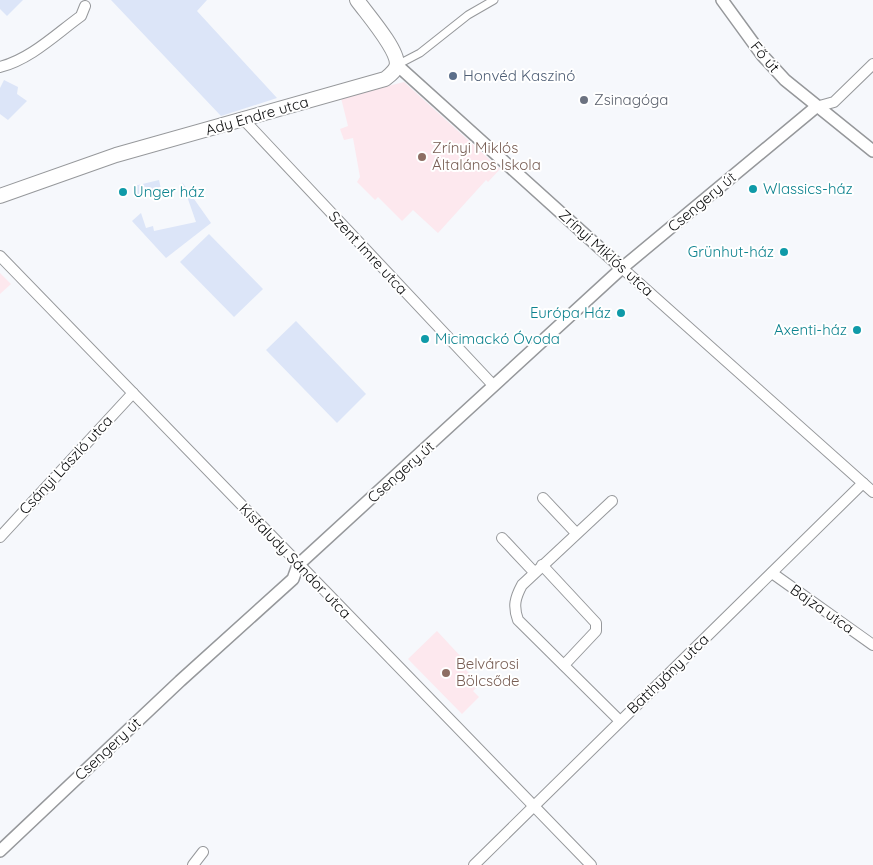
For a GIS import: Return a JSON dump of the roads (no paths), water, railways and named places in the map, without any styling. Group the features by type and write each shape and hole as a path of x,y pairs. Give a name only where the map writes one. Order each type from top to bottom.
{"main road":[{"name":"Zrínyi Miklós utca","path":"357,0 394,54 397,66"},
{"name":"Ady Endre utca","path":"0,196 116,155 385,79 393,73 397,66"}],"street":[{"name":"Ady Endre utca","path":"397,66 420,52 468,15 494,0"},
{"name":"Fő út","path":"722,0 762,55 785,80 816,107 873,151"},
{"path":"0,67 20,60 32,52 81,16 85,6"},
{"path":"816,107 834,102 873,64"},
{"name":"Zrínyi Miklós utca","path":"397,66 873,492"},
{"name":"Csengery út","path":"0,851 180,681 293,579 298,565 622,268 816,107"},
{"name":"Szent Imre utca","path":"244,120 493,386"},
{"name":"Kisfaludy Sándor utca","path":"0,256 590,865"},
{"name":"Csányi László utca","path":"0,537 132,393"},
{"name":"Batthyány utca","path":"474,865 863,483"},
{"path":"542,498 576,533"},
{"path":"612,501 538,569 517,594 515,610 518,620 620,721"},
{"path":"502,538 596,623 596,631 564,665"},
{"name":"Bajza utca","path":"772,573 873,645"},
{"path":"193,865 203,852"}],"place":[{"name":"Honvéd Kaszinó","path":"453,76"},
{"name":"Zsinagóga","path":"584,100"},
{"name":"Zrínyi Miklós Általános Iskola","path":"422,157"},
{"name":"Wlassics-ház","path":"753,189"},
{"name":"Unger ház","path":"123,192"},
{"name":"Grünhut-ház","path":"784,252"},
{"name":"Európa Ház","path":"621,313"},
{"name":"Axenti-ház","path":"857,330"},
{"name":"Micimackó Óvoda","path":"425,339"},
{"name":"Belvárosi Bölcsőde","path":"446,673"}]}
